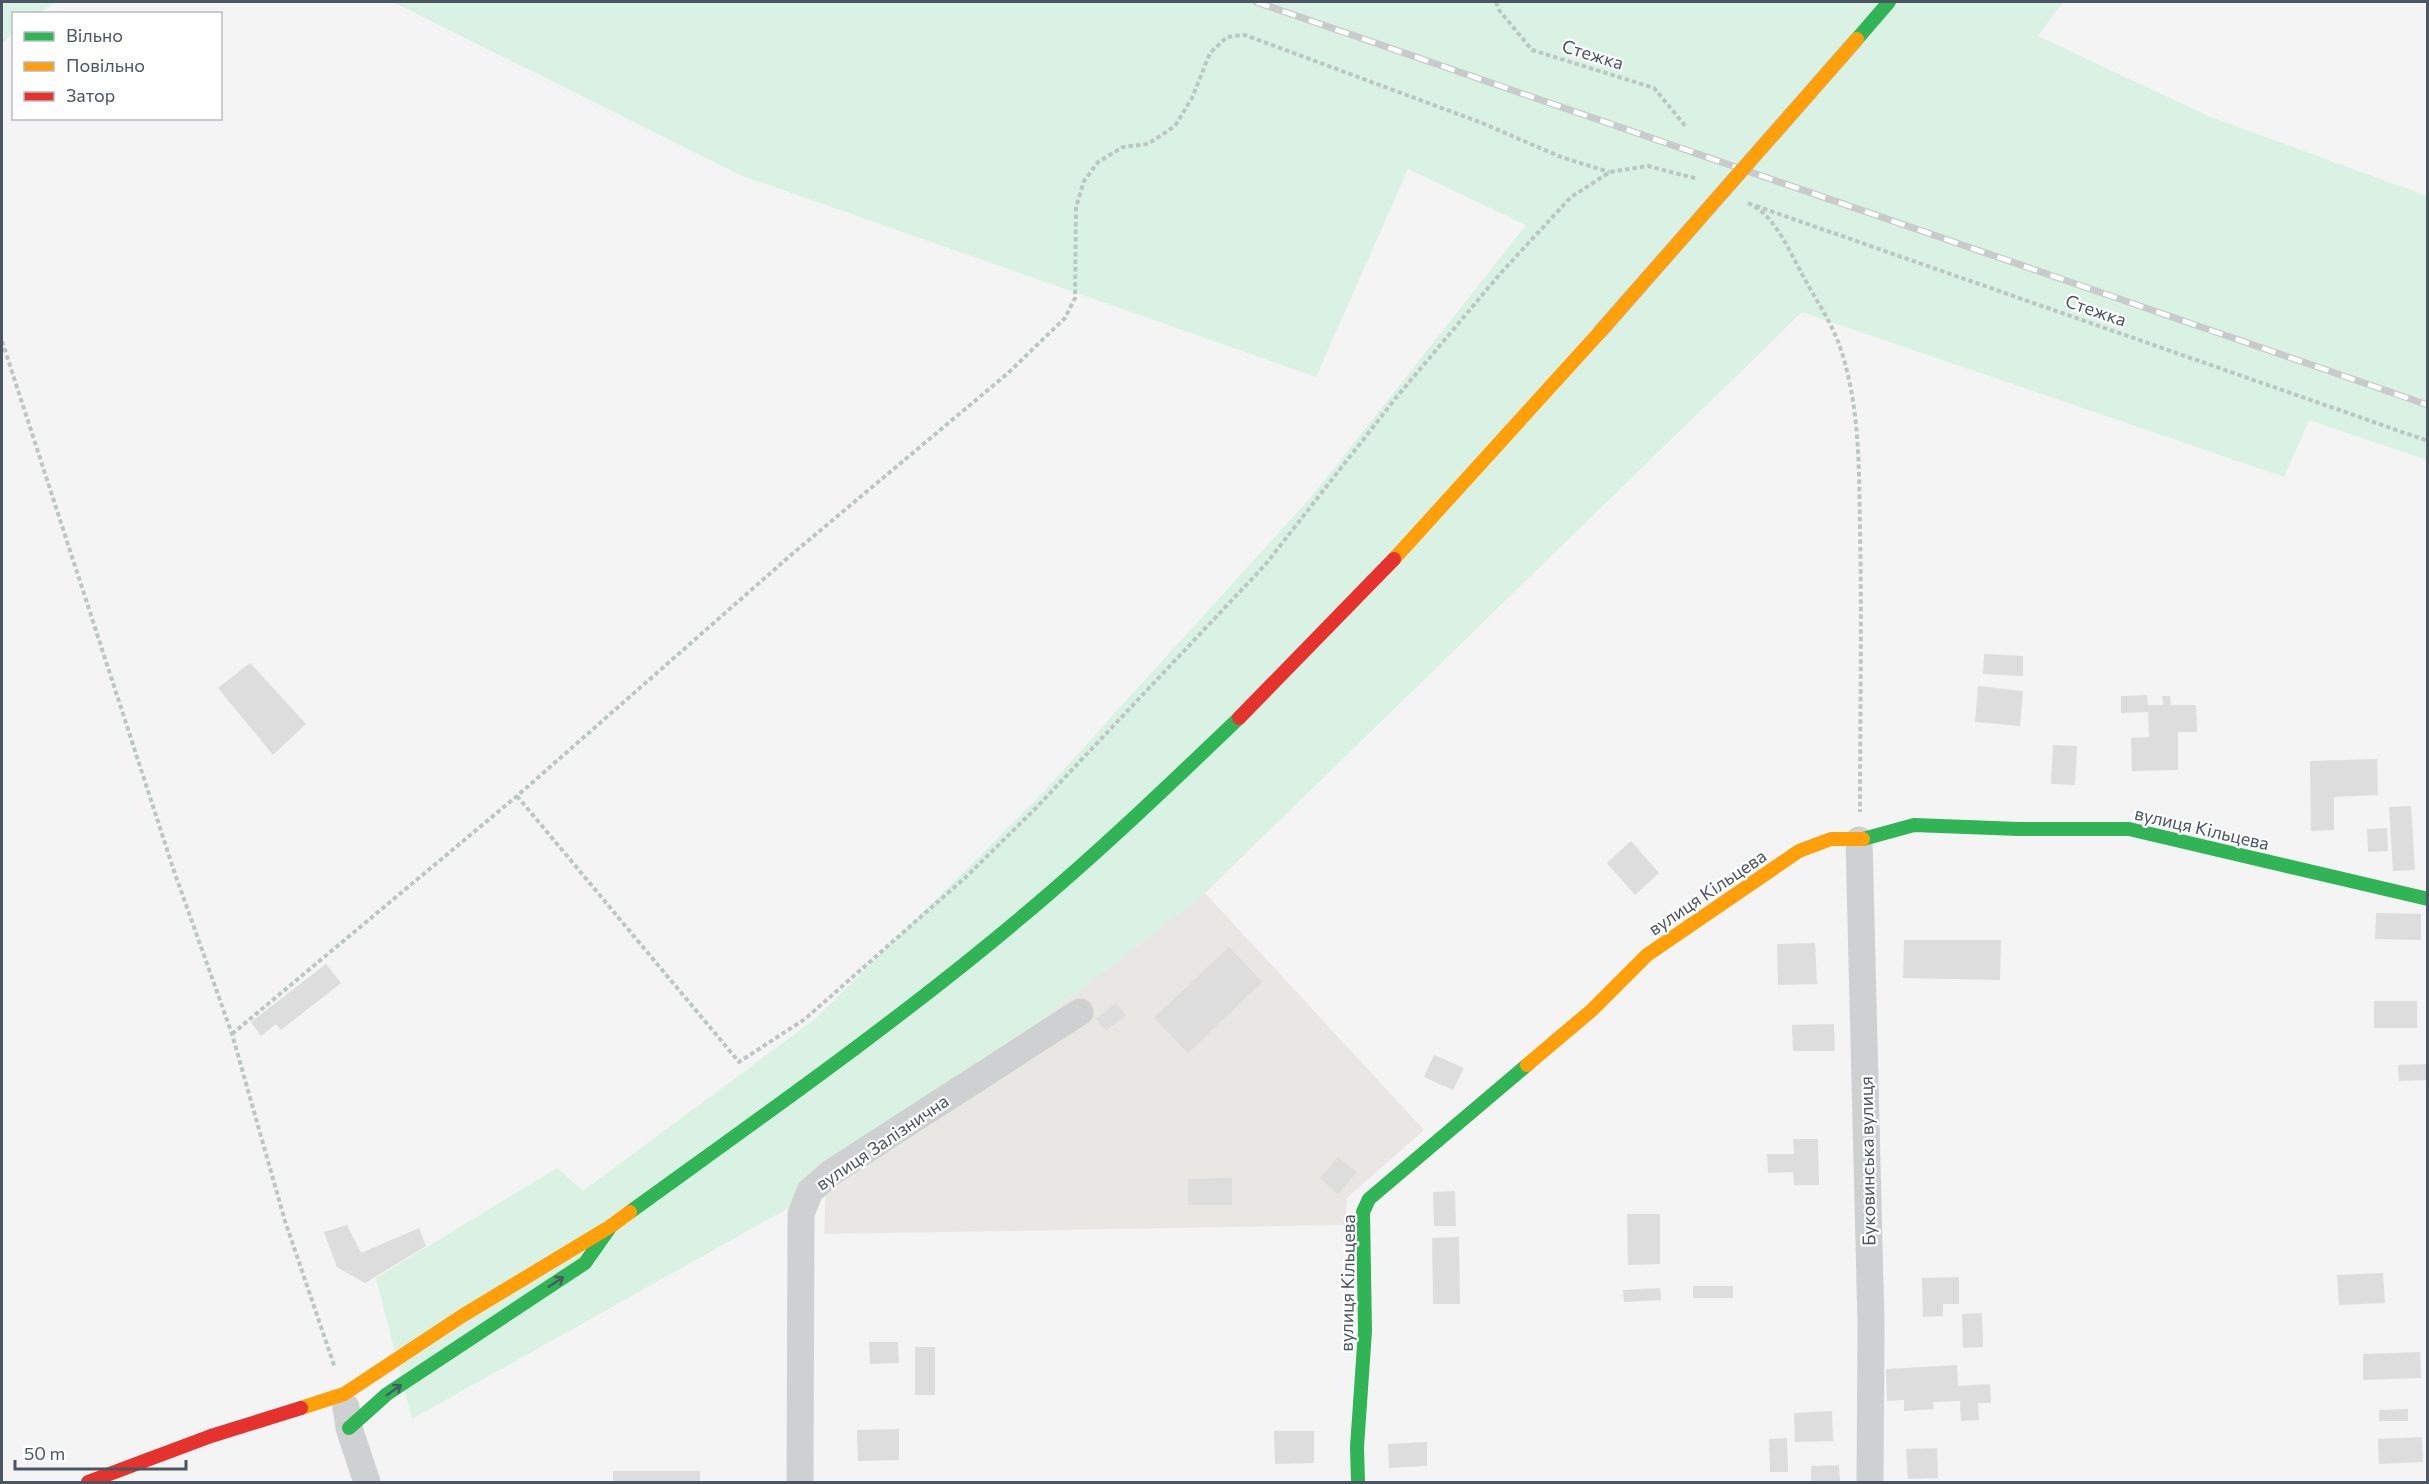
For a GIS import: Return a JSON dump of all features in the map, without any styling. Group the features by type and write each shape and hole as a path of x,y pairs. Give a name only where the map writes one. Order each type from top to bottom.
{"main road":[{"path":"88,1482 211,1436 344,1394 462,1316 611,1226 848,1054 1018,920 1156,798 1254,704 1390,563 1599,333 1888,2"},
{"name":"вулиця Кільцева","path":"1358,1482 1357,1447 1365,1331 1363,1212 1369,1199 1592,1010 1647,955 1799,851 1831,839 1859,840 1914,825 2019,829 2129,829 2427,899"},
{"path":"349,1428 387,1394 585,1263 611,1226"}],"street":[{"name":"Буковинська вулиця","path":"1859,840 1871,1324 1870,1482"},
{"name":"вулиця Залізнична","path":"800,1482 801,1214 810,1191 832,1172 1080,1012"},
{"path":"344,1394 349,1428 367,1482"}],"path":[{"name":"Стежка","path":"1496,2 1499,10 1532,50 1654,88 1687,128"},
{"path":"231,1034 517,796 791,555 1006,374 1065,318 1075,298 1076,207 1084,181 1098,162 1123,147 1148,144 1175,126 1192,98 1210,53 1227,37 1245,35 1452,112 1562,157 1610,172"},
{"name":"Стежка","path":"1756,206 2427,441"},
{"path":"2,341 174,871 231,1034 285,1221 344,1394"}],"shaded area":[{"path":"1205,893 1424,1130 1347,1198 1345,1225 824,1234 826,1187"}],"green space":[{"path":"2,2 55,2 40,12 12,12 12,35 2,43"},
{"path":"393,2 2063,2 2038,36 2208,116 2427,196 2427,460 2309,420 2284,477 1802,312 1205,893 826,1187 412,1419 376,1278 557,1168 583,1191 815,1019 1036,800 1312,496 1526,225 1408,169 1316,377 740,175"}],"building":[{"path":"1984,654 2023,656 2023,676 1983,674"},
{"path":"250,663 306,724 273,755 218,688"},
{"path":"1978,686 2023,691 2020,726 1975,722"},
{"path":"2147,695 2148,705 2163,705 2162,696 2170,696 2171,705 2196,705 2197,732 2178,732 2178,770 2132,771 2131,738 2149,737 2148,712 2121,713 2121,696"},
{"path":"2053,745 2077,746 2075,785 2051,784"},
{"path":"2377,759 2378,795 2334,797 2334,830 2311,831 2310,761"},
{"path":"2411,806 2415,870 2393,871 2389,807"},
{"path":"2387,828 2388,851 2368,852 2367,829"},
{"path":"1631,841 1659,873 1635,895 1607,863"},
{"path":"2376,913 2421,914 2421,940 2375,939"},
{"path":"1904,940 2001,940 2000,980 1903,978"},
{"path":"1815,943 1817,984 1778,985 1777,944"},
{"path":"1229,947 1262,982 1188,1053 1154,1018"},
{"path":"326,964 341,983 281,1030 276,1024 261,1036 251,1022"},
{"path":"2374,1001 2417,1001 2417,1028 2374,1028"},
{"path":"1116,1003 1126,1015 1106,1031 1096,1019"},
{"path":"1834,1024 1835,1051 1793,1051 1792,1025"},
{"path":"1434,1055 1464,1068 1453,1090 1424,1077"},
{"path":"2428,1064 2428,1080 2399,1081 2398,1065"},
{"path":"1793,1139 1818,1139 1819,1185 1794,1185 1793,1172 1768,1173 1767,1154 1794,1154"},
{"path":"1338,1157 1357,1172 1338,1194 1320,1178"},
{"path":"1232,1178 1232,1205 1188,1205 1188,1179"},
{"path":"1455,1191 1456,1226 1434,1226 1433,1192"},
{"path":"1627,1214 1660,1214 1660,1264 1628,1265"},
{"path":"347,1225 361,1253 419,1228 426,1246 365,1283 337,1267 324,1232"},
{"path":"1459,1237 1460,1304 1433,1304 1432,1238"},
{"path":"2383,1273 2385,1303 2339,1305 2337,1275"},
{"path":"1959,1277 1959,1304 1943,1304 1943,1316 1923,1317 1922,1278"},
{"path":"1693,1286 1733,1286 1733,1298 1693,1298"},
{"path":"1660,1288 1661,1300 1624,1302 1623,1290"},
{"path":"1982,1313 1983,1347 1963,1348 1962,1314"},
{"path":"869,1342 898,1342 899,1363 870,1364"},
{"path":"915,1347 935,1347 935,1395 915,1395"},
{"path":"2420,1352 2421,1378 2363,1380 2363,1354"},
{"path":"1957,1365 1958,1386 1990,1384 1991,1403 1978,1403 1979,1420 1961,1421 1960,1401 1933,1402 1934,1409 1904,1411 1904,1400 1887,1401 1886,1369"},
{"path":"2408,1409 2408,1421 2379,1421 2379,1410"},
{"path":"1832,1411 1833,1441 1795,1442 1794,1413"},
{"path":"899,1429 899,1460 858,1461 857,1430"},
{"path":"1274,1431 1314,1431 1314,1463 1275,1464"},
{"path":"2422,1437 2423,1462 2379,1464 2378,1439"},
{"path":"1787,1438 1788,1472 1770,1472 1769,1439"},
{"path":"1427,1442 1427,1466 1389,1468 1388,1444"},
{"path":"1937,1448 1938,1478 1908,1479 1906,1449"},
{"path":"1839,1465 1840,1482 1811,1482 1811,1466"},
{"path":"613,1471 700,1471 700,1482 613,1482"}],"railway":[{"path":"1256,2 2428,405"}],"traffic: fast":[{"path":"1857,39 1889,2"},
{"path":"630,1212 827,1069 971,959 1103,846 1239,718"},
{"path":"1863,839 1914,825 2019,829 2129,829 2428,899"},
{"path":"1358,1482 1357,1447 1365,1331 1363,1212 1369,1199 1527,1065"},
{"path":"349,1428 387,1394 585,1263 611,1226"}],"traffic: slow":[{"path":"1599,333 1857,39"},
{"path":"1394,559 1599,333"},
{"path":"1527,1065 1592,1010 1647,955 1799,851 1831,839 1863,839"},
{"path":"301,1408 344,1394 462,1316 611,1226 630,1212"}],"traffic: jam":[{"path":"1239,718 1394,559"},
{"path":"88,1482 211,1436 301,1408"}]}
